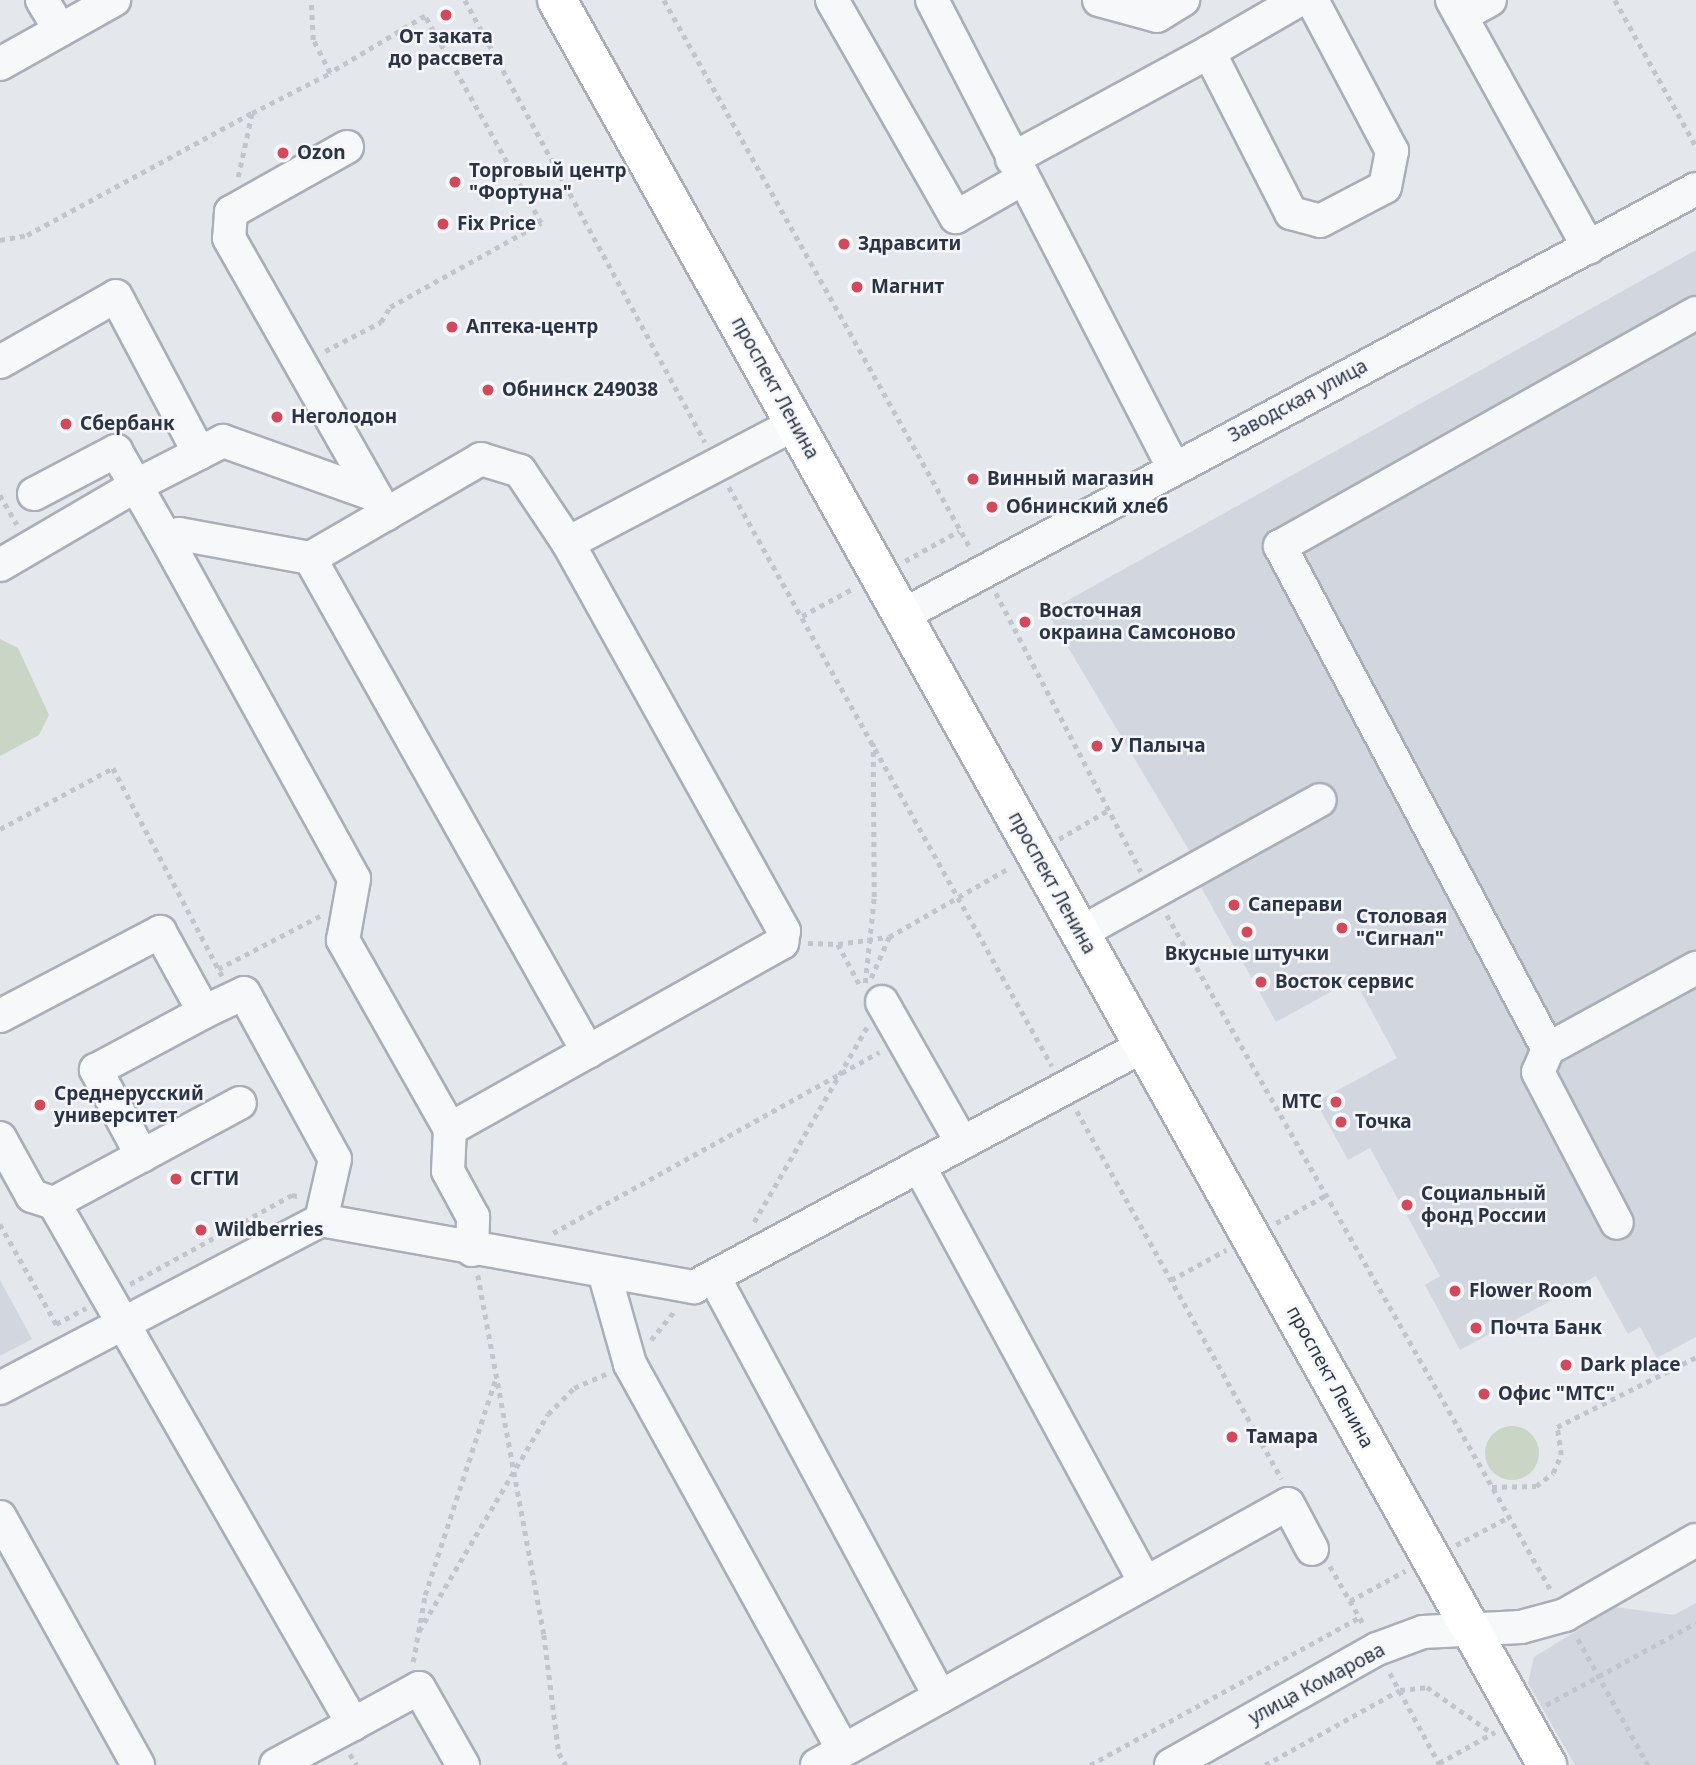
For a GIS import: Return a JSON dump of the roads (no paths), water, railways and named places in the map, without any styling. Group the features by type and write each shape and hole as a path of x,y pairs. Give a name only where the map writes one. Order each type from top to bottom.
{"main road":[{"name":"проспект Ленина","path":"557,0 1472,1632 1507,1726 1547,1765"}],"street":[{"path":"42,0 60,30"},
{"path":"0,64 114,0"},
{"path":"832,0 956,217 1017,169 1299,0"},
{"path":"932,0 1173,467"},
{"path":"1099,0 1157,16 1183,0"},
{"path":"1209,52 1291,212 1320,220 1384,187 1392,151 1312,0"},
{"path":"1490,0 1456,8 1589,248"},
{"path":"347,147 231,212 229,238 381,504"},
{"name":"Заводская улица","path":"901,616 1173,467 1589,248 1692,200"},
{"path":"0,362 116,296 200,453"},
{"path":"1548,1049 1280,546 1696,313"},
{"path":"568,543 719,468 795,424"},
{"path":"0,565 135,486 223,441 381,504"},
{"path":"34,494 116,451 354,879 343,940 450,1129 448,1171 473,1217 472,1250"},
{"path":"167,540 179,534 310,558 381,504 481,459 520,471 568,543 784,932 782,943 450,1129"},
{"path":"310,558 588,1052"},
{"path":"1080,933 1320,800"},
{"path":"0,1016 160,932 204,1012"},
{"path":"1617,1223 1538,1072 1548,1049 1696,968"},
{"path":"142,1156 96,1070 244,993 335,1158 321,1220"},
{"path":"873,997 962,1143"},
{"path":"0,1388 321,1220 472,1250 604,1272 712,1278 1143,1045"},
{"path":"54,1203 240,1103"},
{"path":"0,1138 32,1196 54,1203 353,1724"},
{"path":"919,1166 1145,1583"},
{"path":"604,1272 630,1364 830,1758 1288,1504 1318,1552"},
{"path":"712,1278 940,1697"},
{"path":"0,1517 138,1765"},
{"name":"улица Комарова","path":"1171,1765 1377,1649 1423,1632 1472,1632 1521,1627 1565,1615 1696,1540"},
{"path":"276,1765 419,1688 463,1765"}],"place":[{"name":"От заката до рассвета","path":"446,15"},
{"name":"Ozon","path":"283,153"},
{"name":"Торговый центр \"Фортуна\"","path":"455,182"},
{"name":"Fix Price","path":"443,224"},
{"name":"Здравсити","path":"844,244"},
{"name":"Магнит","path":"857,287"},
{"name":"Аптека-центр","path":"452,327"},
{"name":"Обнинск 249038","path":"488,390"},
{"name":"Неголодон","path":"277,417"},
{"name":"Сбербанк","path":"66,424"},
{"name":"Винный магазин","path":"973,479"},
{"name":"Обнинский хлеб","path":"992,507"},
{"name":"Восточная окраина Самсоново","path":"1025,622"},
{"name":"У Палыча","path":"1097,746"},
{"name":"Саперави","path":"1234,905"},
{"name":"Столовая \"Сигнал\"","path":"1342,928"},
{"name":"Вкусные штучки","path":"1247,932"},
{"name":"Восток сервис","path":"1261,982"},
{"name":"МТС","path":"1336,1102"},
{"name":"Среднерусский университет","path":"40,1105"},
{"name":"Точка","path":"1341,1122"},
{"name":"СГТИ","path":"176,1179"},
{"name":"Социальный фонд России","path":"1407,1205"},
{"name":"Wildberries","path":"201,1230"},
{"name":"Flower Room","path":"1455,1291"},
{"name":"Почта Банк","path":"1476,1328"},
{"name":"Dark place","path":"1566,1365"},
{"name":"Офис \"МТС\"","path":"1484,1394"},
{"name":"Тамара","path":"1232,1437"}]}
